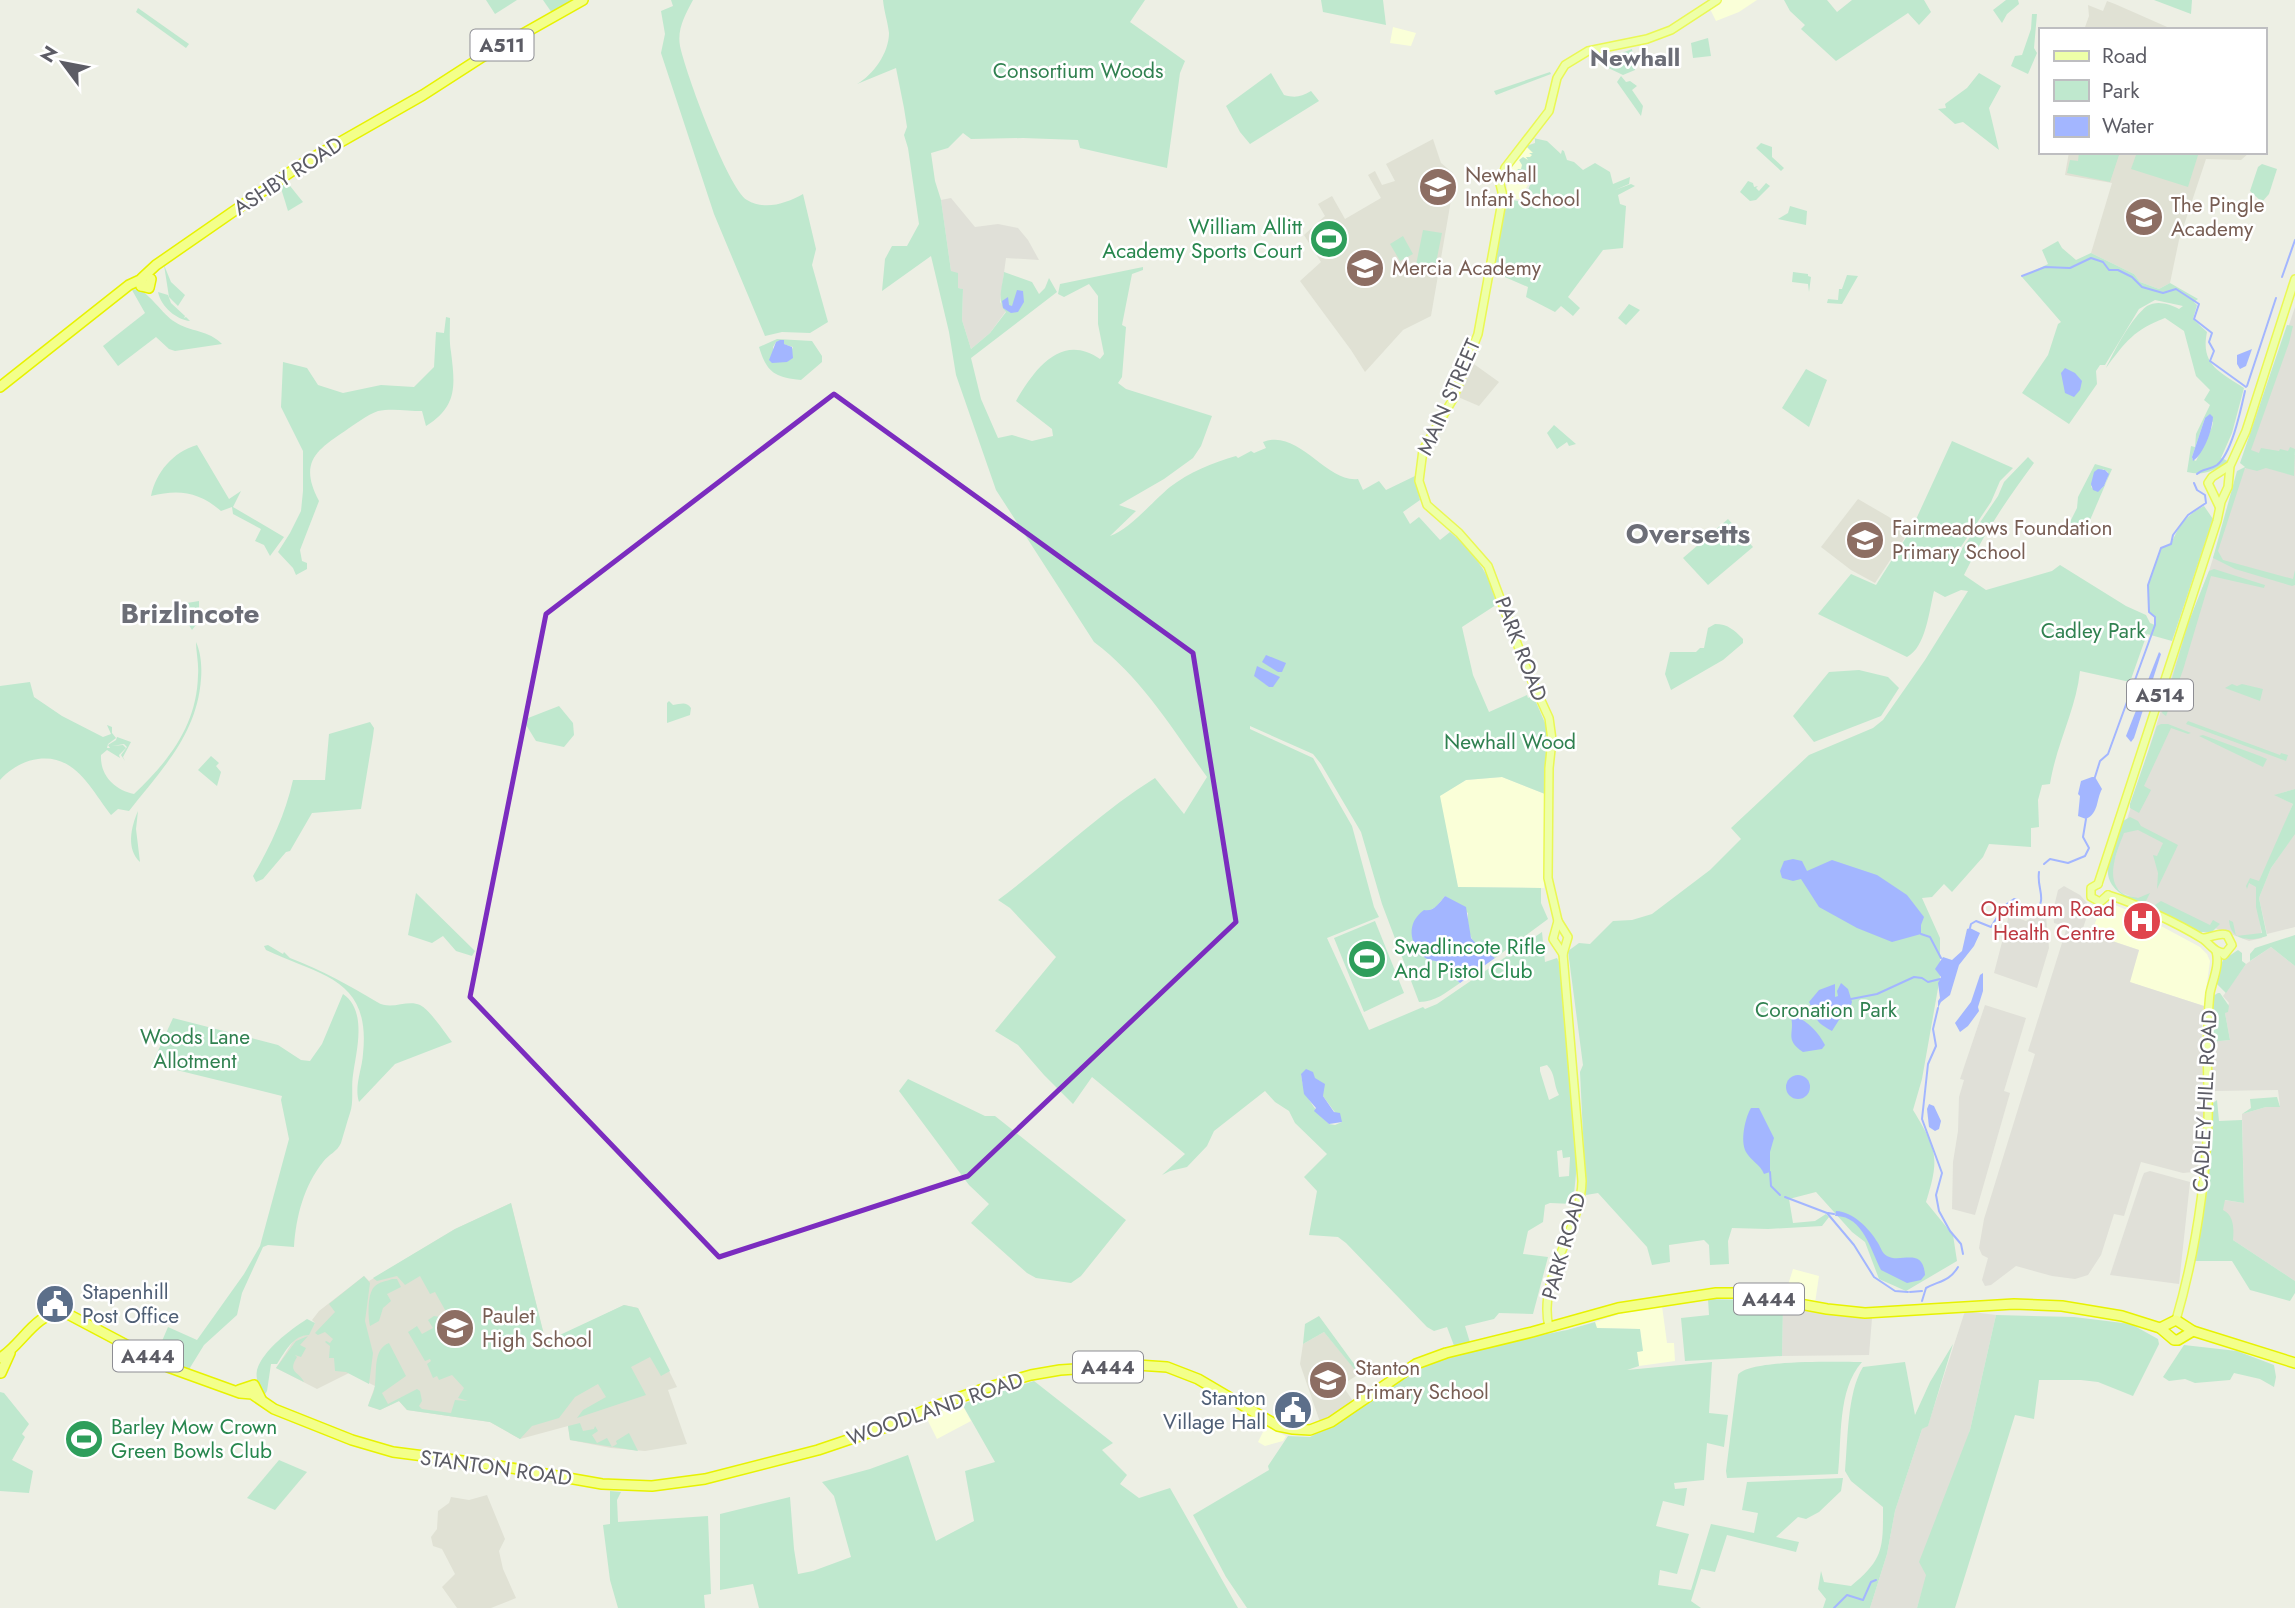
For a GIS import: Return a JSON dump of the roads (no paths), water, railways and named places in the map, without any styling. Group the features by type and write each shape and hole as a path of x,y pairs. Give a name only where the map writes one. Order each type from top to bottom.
{"highway":[{"name":"ASHBY ROAD","path":"0,387 126,288 145,280 158,264 294,169 583,0"},
{"name":"WOODLAND ROAD","path":"738,1471 877,1431 944,1403 1010,1381 1054,1371 1125,1365 1157,1365 1181,1371 1270,1422 1289,1429 1310,1430 1331,1422 1416,1364 1456,1350 1618,1308 1716,1293 1740,1293 1865,1313 2005,1305 2062,1306 2088,1308 2176,1328"},
{"name":"STANTON ROAD","path":"10,1351 37,1322 52,1314 64,1312 168,1367 236,1391 251,1391 274,1409 380,1449 602,1484 671,1485 738,1471"},
{"name":"A444","path":"2176,1328 2295,1363"},
{"name":"A444","path":"0,1358 10,1351"},
{"name":"A444","path":"0,1375 10,1351"}],"main road":[{"name":"MAIN STREET","path":"1420,487 1419,467 1423,450 1453,399 1478,334 1502,206 1503,193 1500,184 1510,159 1549,111 1557,78 1565,65 1588,51 1647,39 1671,30 1717,0"},
{"name":"A514","path":"2098,884 2228,487 2230,466 2246,431 2295,279"},
{"path":"2220,507 2208,483 2212,477 2230,466"},
{"path":"2217,475 2222,475 2227,480"},
{"name":"PARK ROAD","path":"1420,487 1427,505 1467,542 1492,573 1523,659 1549,718 1552,740 1548,803 1548,878 1558,921 1568,937 1563,954 1582,1181 1580,1204 1548,1294 1546,1312 1549,1327"},
{"path":"2213,493 2225,492"},
{"path":"2098,884 2106,887 2108,895 2100,902 2091,897 2091,888 2098,884"},
{"path":"2108,895 2202,938 2215,949 2225,953 2232,945 2230,937 2221,934 2202,938"},
{"name":"PARK ROAD","path":"1558,921 1553,939 1563,954"},
{"path":"1555,934 1564,932"},
{"path":"2215,937 2215,949"},
{"path":"1557,946 1566,944"},
{"name":"CADLEY HILL ROAD","path":"2176,1328 2196,1245 2208,1122 2209,1000 2217,965 2215,949"},
{"name":"CADLEY HILL ROAD","path":"2217,965 2225,953"}],"water":[{"path":"1017,290 1023,291 1024,302 1018,312 1011,313 1003,308 1002,301 1008,297 1009,305 1012,306"},
{"path":"780,340 792,347 793,358 787,362 772,363 769,360 776,342"},
{"path":"2252,349 2246,366 2240,369 2237,355"},
{"path":"2065,368 2075,373 2082,381 2080,390 2074,397 2065,393 2061,373"},
{"path":"2210,414 2213,417 2209,435 2201,453 2193,461 2205,418"},
{"path":"2098,469 2109,474 2098,492 2093,490 2091,484 2094,472"},
{"path":"2159,652 2161,654 2131,742 2126,736"},
{"path":"1266,655 1286,663 1282,672 1262,662"},
{"path":"1257,666 1280,677 1273,687 1254,676"},
{"path":"2095,777 2102,789 2095,810 2086,819 2078,816 2078,794 2081,781"},
{"path":"1832,860 1877,875 1907,895 1924,917 1921,934 1892,942 1857,928 1819,907 1801,879 1793,881 1782,878 1780,871 1784,861 1802,861 1807,871"},
{"path":"1445,896 1466,907 1471,938 1495,958 1460,983 1443,965 1424,957 1413,939 1412,927 1418,915 1433,908"},
{"path":"1967,929 1980,933 1974,946 1959,965 1950,995 1938,1008 1938,983 1941,977 1935,969 1943,957 1952,960 1962,951"},
{"path":"1983,973 1979,1011 1960,1032 1955,1023 1971,1002"},
{"path":"1841,983 1848,989 1852,1002 1832,1031 1816,1019 1809,1002 1819,990 1835,984 1835,997 1838,996"},
{"path":"1795,1016 1816,1032 1825,1045 1822,1049 1803,1052 1797,1047 1791,1036 1791,1017"},
{"path":"1306,1069 1325,1084 1323,1096 1334,1112 1340,1113 1342,1122 1329,1124 1314,1111 1316,1108 1304,1094 1301,1074"},
{"path":"1798,1075 1807,1078 1810,1087 1807,1096 1798,1099 1789,1096 1786,1087 1789,1078"},
{"path":"1929,1104 1934,1106 1941,1121 1939,1129 1935,1131 1929,1127"},
{"path":"1751,1108 1759,1108 1774,1138 1770,1152 1770,1172 1764,1174 1748,1155 1743,1142"},
{"path":"1836,1211 1848,1214 1860,1222 1887,1256 1916,1258 1923,1266 1925,1275 1921,1280 1907,1283 1881,1270 1859,1228 1845,1217 1835,1216"}],"waterway":[{"path":"2282,277 2295,240"},
{"path":"2022,276 2045,267 2070,268 2091,258 2103,262 2109,270 2118,270 2132,277 2142,287 2163,293 2176,289 2199,304 2194,319 2212,333 2209,342 2214,351 2210,361 2246,387"},
{"path":"2247,386 2276,298"},
{"path":"2197,474 2217,465 2227,451 2245,391"},
{"path":"2095,777 2100,761 2108,754 2155,625 2155,617 2149,612 2148,585 2161,548 2171,544 2173,535 2188,515 2206,503 2205,495 2197,490 2194,483"},
{"path":"2044,864 2050,859 2068,863 2085,856 2089,848 2083,837 2086,819"},
{"path":"1970,928 1976,921 1991,927 2004,906 2014,899 2018,900 2027,916 2035,911 2041,901 2039,872"},
{"path":"1921,934 1930,937 1941,958"},
{"path":"1851,999 1877,994 1914,977 1928,982 1940,979"},
{"path":"1938,1008 1933,1029 1936,1046 1928,1064 1922,1119 1942,1173 1936,1195 1939,1211 1961,1244 1963,1254"},
{"path":"1770,1172 1771,1186 1780,1195"},
{"path":"1785,1197 1827,1213 1854,1245 1874,1277 1895,1291 1908,1292"},
{"path":"1828,1213 1834,1214"},
{"path":"1922,1301 1926,1288 1948,1278 1958,1267"},
{"path":"1910,1292 1922,1291"},
{"path":"1834,1608 1847,1595 1863,1600 1871,1582 1876,1580"}],"place":[{"name":"Newhall Infant School","path":"1438,187"},
{"name":"The Pingle Academy","path":"2144,217"},
{"name":"William Allitt Academy Sports Court","path":"1329,239"},
{"name":"Mercia Academy","path":"1365,268"},
{"name":"Fairmeadows Foundation Primary School","path":"1865,540"},
{"name":"Optimum Road Health Centre","path":"2142,921"},
{"name":"Swadlincote Rifle And Pistol Club","path":"1367,959"},
{"name":"Stapenhill Post Office","path":"55,1304"},
{"name":"Paulet High School","path":"455,1328"},
{"name":"Stanton Primary School","path":"1328,1380"},
{"name":"Stanton Village Hall","path":"1293,1410"},
{"name":"Barley Mow Crown Green Bowls Club","path":"84,1439"}],"district":[{"name":"Newhall","path":"1635,58"},
{"name":"Oversetts","path":"1688,533"},
{"name":"Brizlincote","path":"190,613"}],"park label":[{"name":"Consortium Woods","path":"1078,71"},
{"name":"Cadley Park","path":"2093,631"},
{"name":"Newhall Wood","path":"1510,742"},
{"name":"Coronation Park","path":"1826,1010"},
{"name":"Woods Lane Allotment","path":"195,1049"}]}
